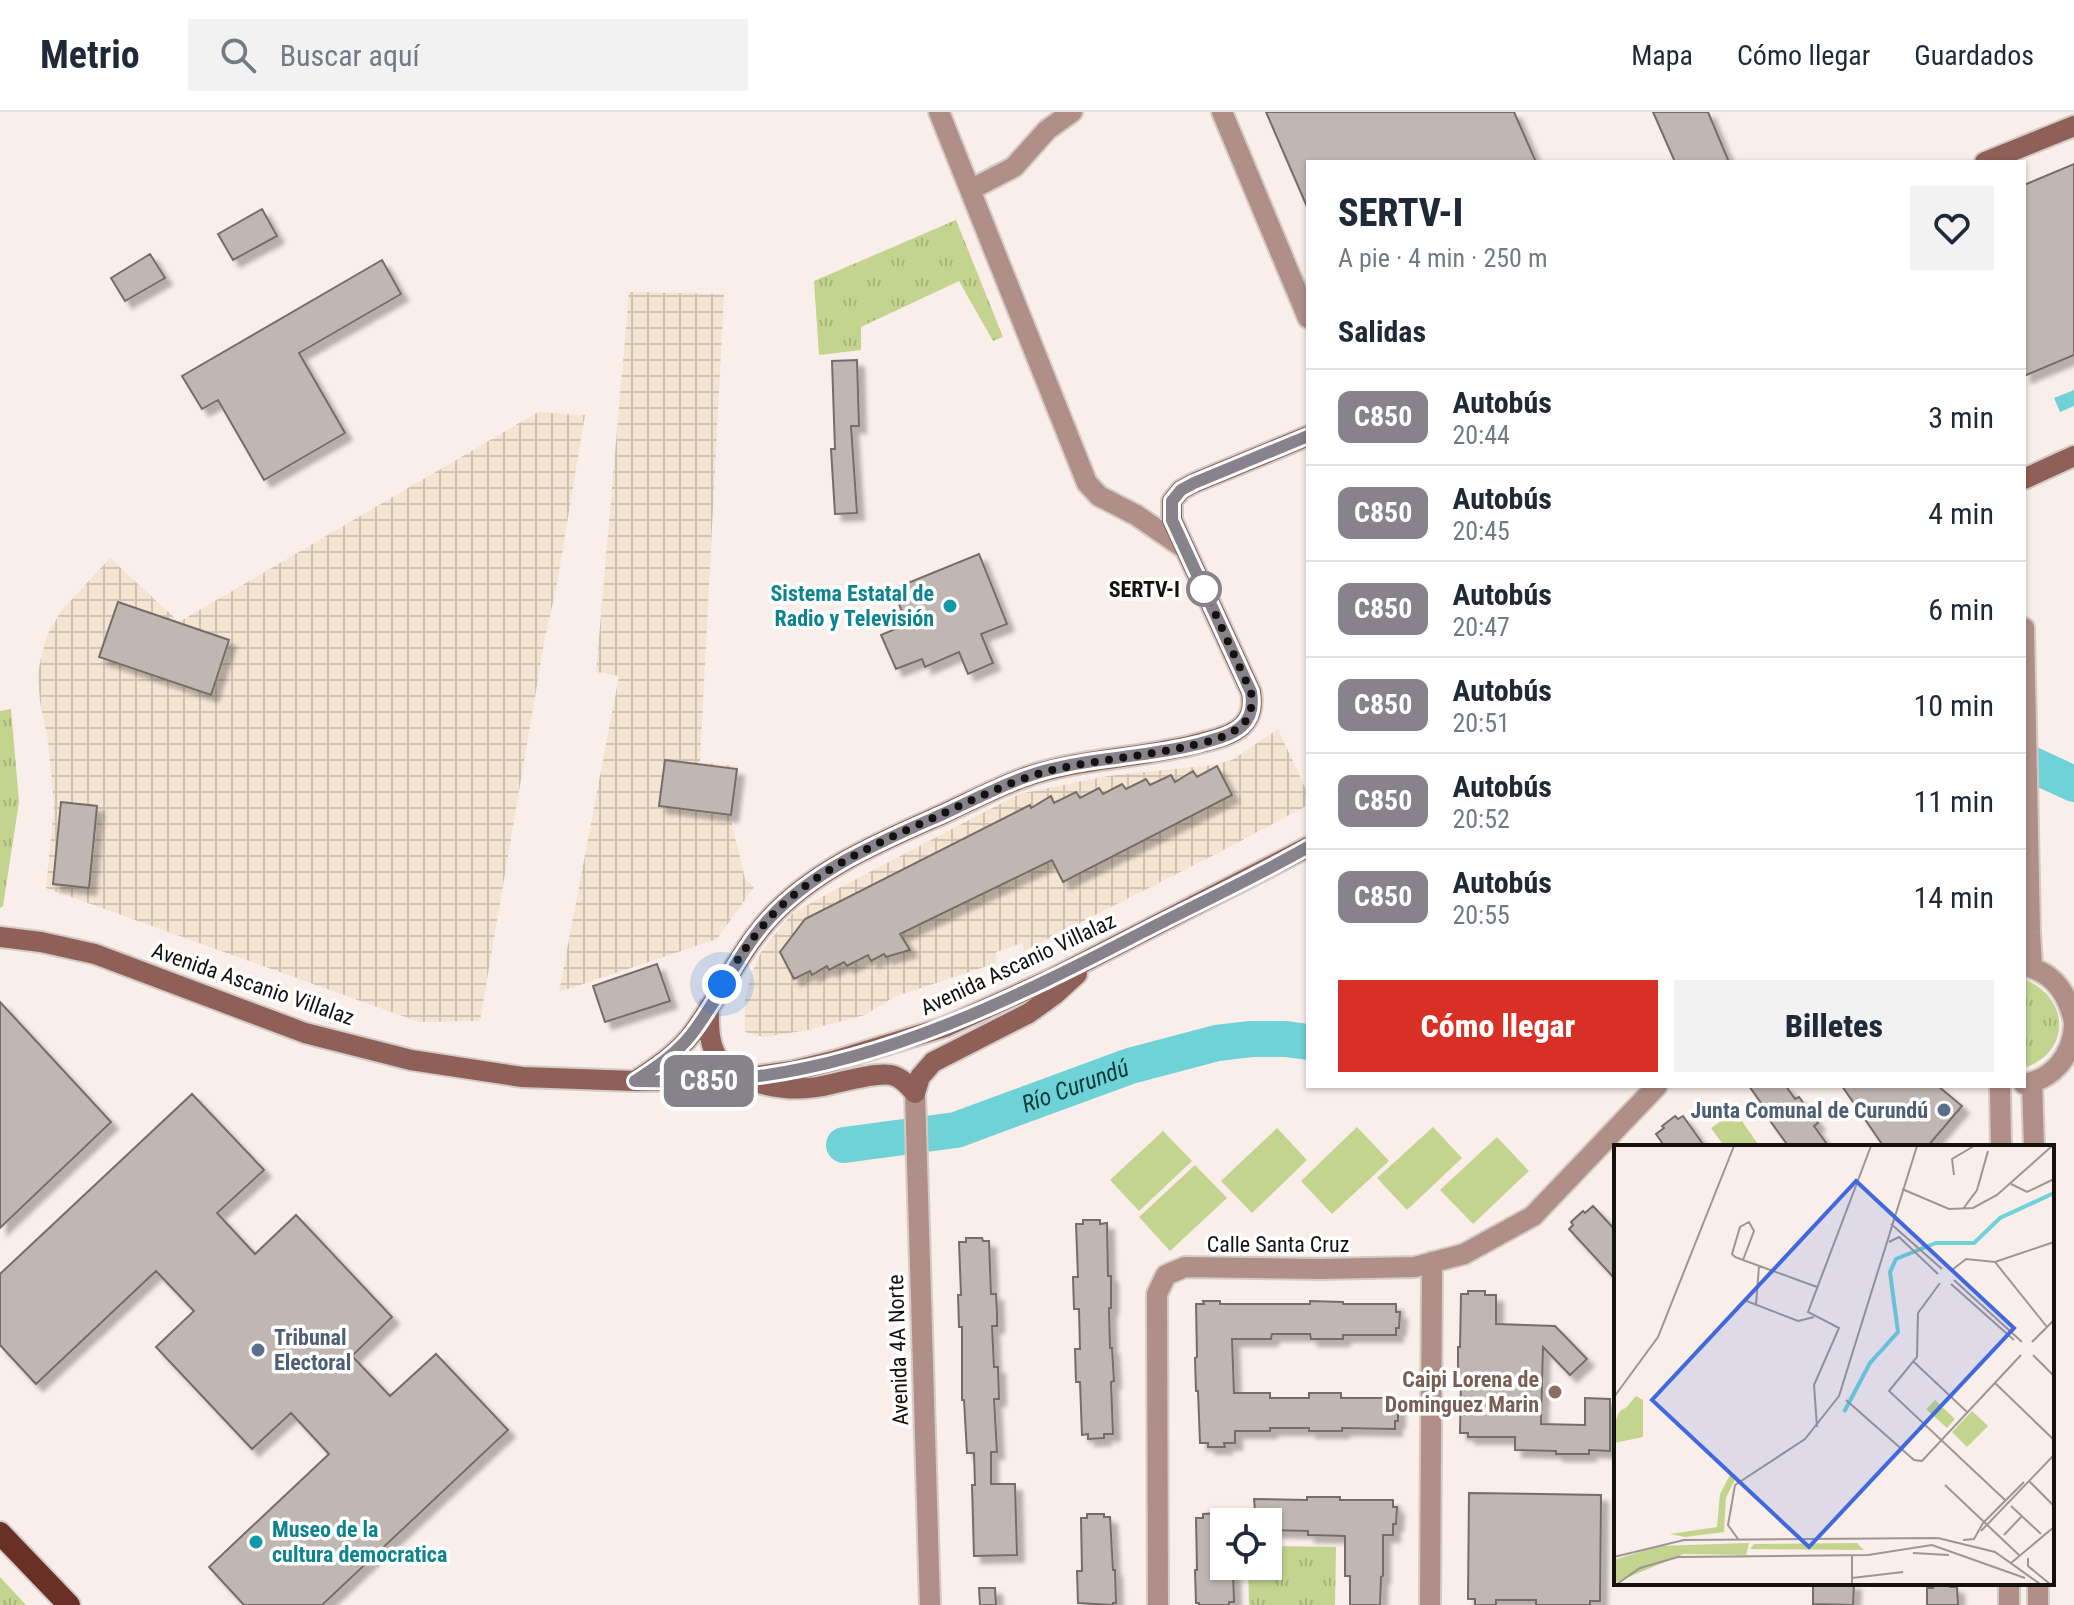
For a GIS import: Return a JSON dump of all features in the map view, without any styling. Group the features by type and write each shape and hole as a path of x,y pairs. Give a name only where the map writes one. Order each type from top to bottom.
{"highway":[{"path":"0,1533 69,1605"}],"main road":[{"path":"1990,160 2074,126"},
{"path":"635,1081 690,1036 749,941 770,918 804,887 841,864 903,832 1023,778 1191,746 1241,727 1252,709 1251,692 1172,520 1172,501 1181,490 1306,437"},
{"path":"2026,478 2074,456"},
{"name":"Avenida Ascanio Villalaz","path":"0,937 95,954 305,1033 411,1060 522,1077 635,1081 746,1078 833,1061 945,1027 1010,999 1306,848"},
{"path":"915,1099 920,1077 933,1062 1038,1008 1096,956"},
{"path":"709,1007 710,1036 716,1056 731,1071 746,1078 795,1089 885,1075 902,1080 915,1099"}],"street":[{"path":"939,112 1087,483 1099,496 1136,515 1184,548"},
{"path":"970,190 1014,167 1047,130 1072,112"},
{"path":"1222,112 1306,313"},
{"path":"2026,717 2028,967 2049,976 2062,989 2071,1005 2074,1024 2073,1039 2059,1066 2047,1076 2028,1083 2034,1145"},
{"name":"Calle Santa Cruz","path":"1158,1605 1157,1294 1166,1275 1185,1267 1415,1267 1464,1254 1533,1216 1655,1088"},
{"path":"2000,1088 2001,1145"},
{"name":"Avenida 4A Norte","path":"915,1099 930,1605"},
{"path":"1430,1605 1432,1262"}],"shaded area":[{"path":"629,292 724,294 700,762 738,766 731,820 745,879 754,887 717,939 559,992 619,676 596,672"},
{"path":"538,412 585,415 480,1021 419,1022 46,888 54,806 48,741 40,702 38,674 41,657 47,635 62,610 110,558 179,622"},
{"path":"1278,729 1306,790 1306,806 1024,951 1022,943 996,952 996,963 894,997 865,1015 808,1030 763,1037 745,1032 745,998 762,950 792,914 818,899 1019,794 1108,776 1232,760"}],"green space":[{"path":"956,220 1003,337 993,341 959,281 861,327 861,350 819,355 814,281"},
{"path":"11,709 19,802 3,906 0,908 0,711"},
{"path":"2026,980 2039,987 2057,1011 2057,1038 2051,1050 2026,1067"},
{"path":"1735,1111 1759,1145 1724,1145 1711,1128"},
{"path":"1357,1127 1389,1161 1332,1214 1301,1181"},
{"path":"1433,1127 1462,1158 1407,1210 1377,1178"},
{"path":"1277,1128 1307,1160 1252,1213 1221,1181"},
{"path":"1163,1131 1192,1161 1139,1211 1110,1180"},
{"path":"1497,1137 1529,1171 1473,1224 1440,1190"},
{"path":"1195,1165 1227,1198 1170,1251 1139,1217"},
{"path":"1282,1546 1336,1547 1335,1605 1249,1605 1248,1580 1282,1580"},
{"path":"0,1577 26,1605 0,1605"}],"water":[{"path":"2074,390 2074,406 2060,412 2054,398"}],"building":[{"path":"1266,112 1514,112 1535,160 1306,160 1306,204"},
{"path":"1653,112 1708,112 1728,160 1674,160"},
{"path":"2074,164 2074,355 2026,375 2026,184"},
{"path":"262,209 277,236 233,260 218,234"},
{"path":"150,254 165,278 125,301 111,278"},
{"path":"382,260 401,294 299,353 345,433 264,480 218,400 202,409 182,376"},
{"path":"857,360 859,426 851,426 857,513 835,514 831,449 835,449 832,361"},
{"name":"Sistema Estatal de Radio y Televisión","path":"979,554 1007,624 981,634 993,663 968,674 959,652 925,667 922,659 896,669 881,635 907,624 893,589"},
{"path":"118,602 229,640 211,695 99,657"},
{"path":"665,760 737,769 731,815 659,806"},
{"path":"1217,766 1232,795 1063,882 1052,860 900,934 910,950 886,957 884,954 871,961 868,955 847,966 844,962 829,970 827,966 812,975 810,971 794,979 780,952 805,919 1051,796 1054,803 1076,792 1080,798 1099,788 1103,794 1122,784 1126,789 1146,779 1150,785 1171,775 1175,782 1193,771 1197,777"},
{"path":"61,802 97,806 89,888 53,884"},
{"path":"657,964 670,1001 605,1022 593,986"},
{"path":"0,1002 111,1122 0,1228"},
{"path":"1750,1088 1787,1088 1795,1099 1799,1097 1818,1123 1814,1126 1828,1145 1788,1145 1768,1118 1771,1117"},
{"path":"1843,1088 1940,1088 1962,1106 1929,1145 1883,1145"},
{"name":"Tribunal Electoral","path":"192,1094 264,1170 217,1213 255,1254 296,1215 392,1317 352,1356 390,1396 436,1354 508,1430 322,1605 244,1605 209,1567 329,1454 291,1413 252,1449 156,1347 194,1311 156,1271 36,1384 0,1345 0,1274"},
{"path":"1675,1116 1678,1119 1683,1116 1704,1145 1664,1145 1656,1134 1664,1128 1662,1126"},
{"path":"1593,1206 1614,1229 1614,1278 1569,1229 1573,1225 1571,1222 1583,1211 1585,1213"},
{"path":"1083,1220 1107,1223 1108,1276 1111,1276 1110,1348 1114,1381 1111,1382 1113,1434 1088,1439 1088,1434 1082,1435 1080,1382 1076,1382 1075,1349 1080,1349 1079,1309 1074,1309 1073,1277 1078,1277 1076,1224 1083,1224"},
{"path":"966,1238 989,1241 991,1294 996,1294 997,1326 992,1326 999,1399 994,1399 997,1452 991,1452 991,1484 1015,1484 1017,1555 974,1556 974,1453 967,1453 958,1295 961,1295 959,1242 966,1242"},
{"path":"1468,1291 1485,1291 1485,1295 1496,1295 1496,1324 1555,1326 1587,1359 1570,1375 1543,1347 1541,1424 1585,1425 1585,1398 1610,1399 1610,1451 1556,1454 1556,1451 1515,1450 1515,1437 1468,1437 1468,1433 1460,1433 1458,1347 1461,1294 1468,1294"},
{"path":"1203,1301 1220,1301 1220,1304 1310,1304 1310,1301 1396,1304 1396,1312 1400,1312 1396,1335 1343,1335 1343,1339 1311,1339 1310,1334 1272,1334 1271,1339 1232,1339 1234,1393 1270,1393 1270,1398 1309,1398 1309,1393 1341,1393 1341,1398 1394,1398 1394,1404 1398,1404 1395,1429 1309,1431 1309,1428 1270,1428 1270,1431 1235,1431 1235,1443 1224,1443 1225,1447 1208,1447 1208,1443 1200,1443 1195,1358 1196,1304 1204,1304"},
{"path":"1469,1493 1601,1495 1600,1601 1590,1601 1590,1605 1536,1605 1536,1600 1496,1600 1496,1605 1475,1605 1475,1599 1468,1599"},
{"path":"1307,1497 1340,1497 1340,1500 1393,1500 1393,1507 1397,1507 1396,1524 1393,1524 1393,1535 1383,1535 1380,1605 1350,1605 1350,1576 1345,1576 1345,1536 1282,1530 1282,1508 1255,1508 1254,1499 1307,1500"},
{"path":"1087,1514 1110,1517 1115,1570 1116,1603 1113,1605 1078,1603 1077,1571 1082,1571 1081,1518 1087,1518"},
{"path":"1203,1514 1210,1514 1210,1580 1233,1580 1234,1602 1229,1602 1229,1605 1196,1603 1196,1518 1203,1518"},
{"path":"1813,1585 1854,1585 1853,1605 1813,1604"},
{"path":"1933,1585 1957,1587 1958,1605 1927,1605 1927,1588 1933,1588"},
{"path":"979,1588 995,1588 996,1605 980,1605"}],"waterway":[{"name":"Río Curundú","path":"2026,762 2074,784"},
{"name":"Río Curundú","path":"844,1145 956,1130 1130,1066 1217,1043 1251,1039 1306,1042"}],"bus line":[{"name":"C850","path":"1306,437 1194,483 1181,490 1172,501 1172,520 1251,692 1252,709 1241,727 1214,740 1191,746 1023,778 903,832 841,864 787,900 749,941 690,1036 635,1081 726,1080 792,1071 945,1027 1053,978 1306,848"}],"place":[{"name":"SERTV-I","path":"1204,589"},
{"name":"Sistema Estatal de Radio y Televisión","path":"950,606"},
{"name":"Junta Comunal de Curundú","path":"1944,1110"},
{"name":"Tribunal Electoral","path":"258,1350"},
{"name":"Caipi Lorena de Dominguez Marin","path":"1555,1392"},
{"name":"Museo de la cultura democratica","path":"256,1542"}],"route":[{"path":"722,984 749,941 787,900 841,864 903,832 1023,778 1191,746 1214,740 1241,727 1252,709 1251,692 1199,578 1204,589"}]}
